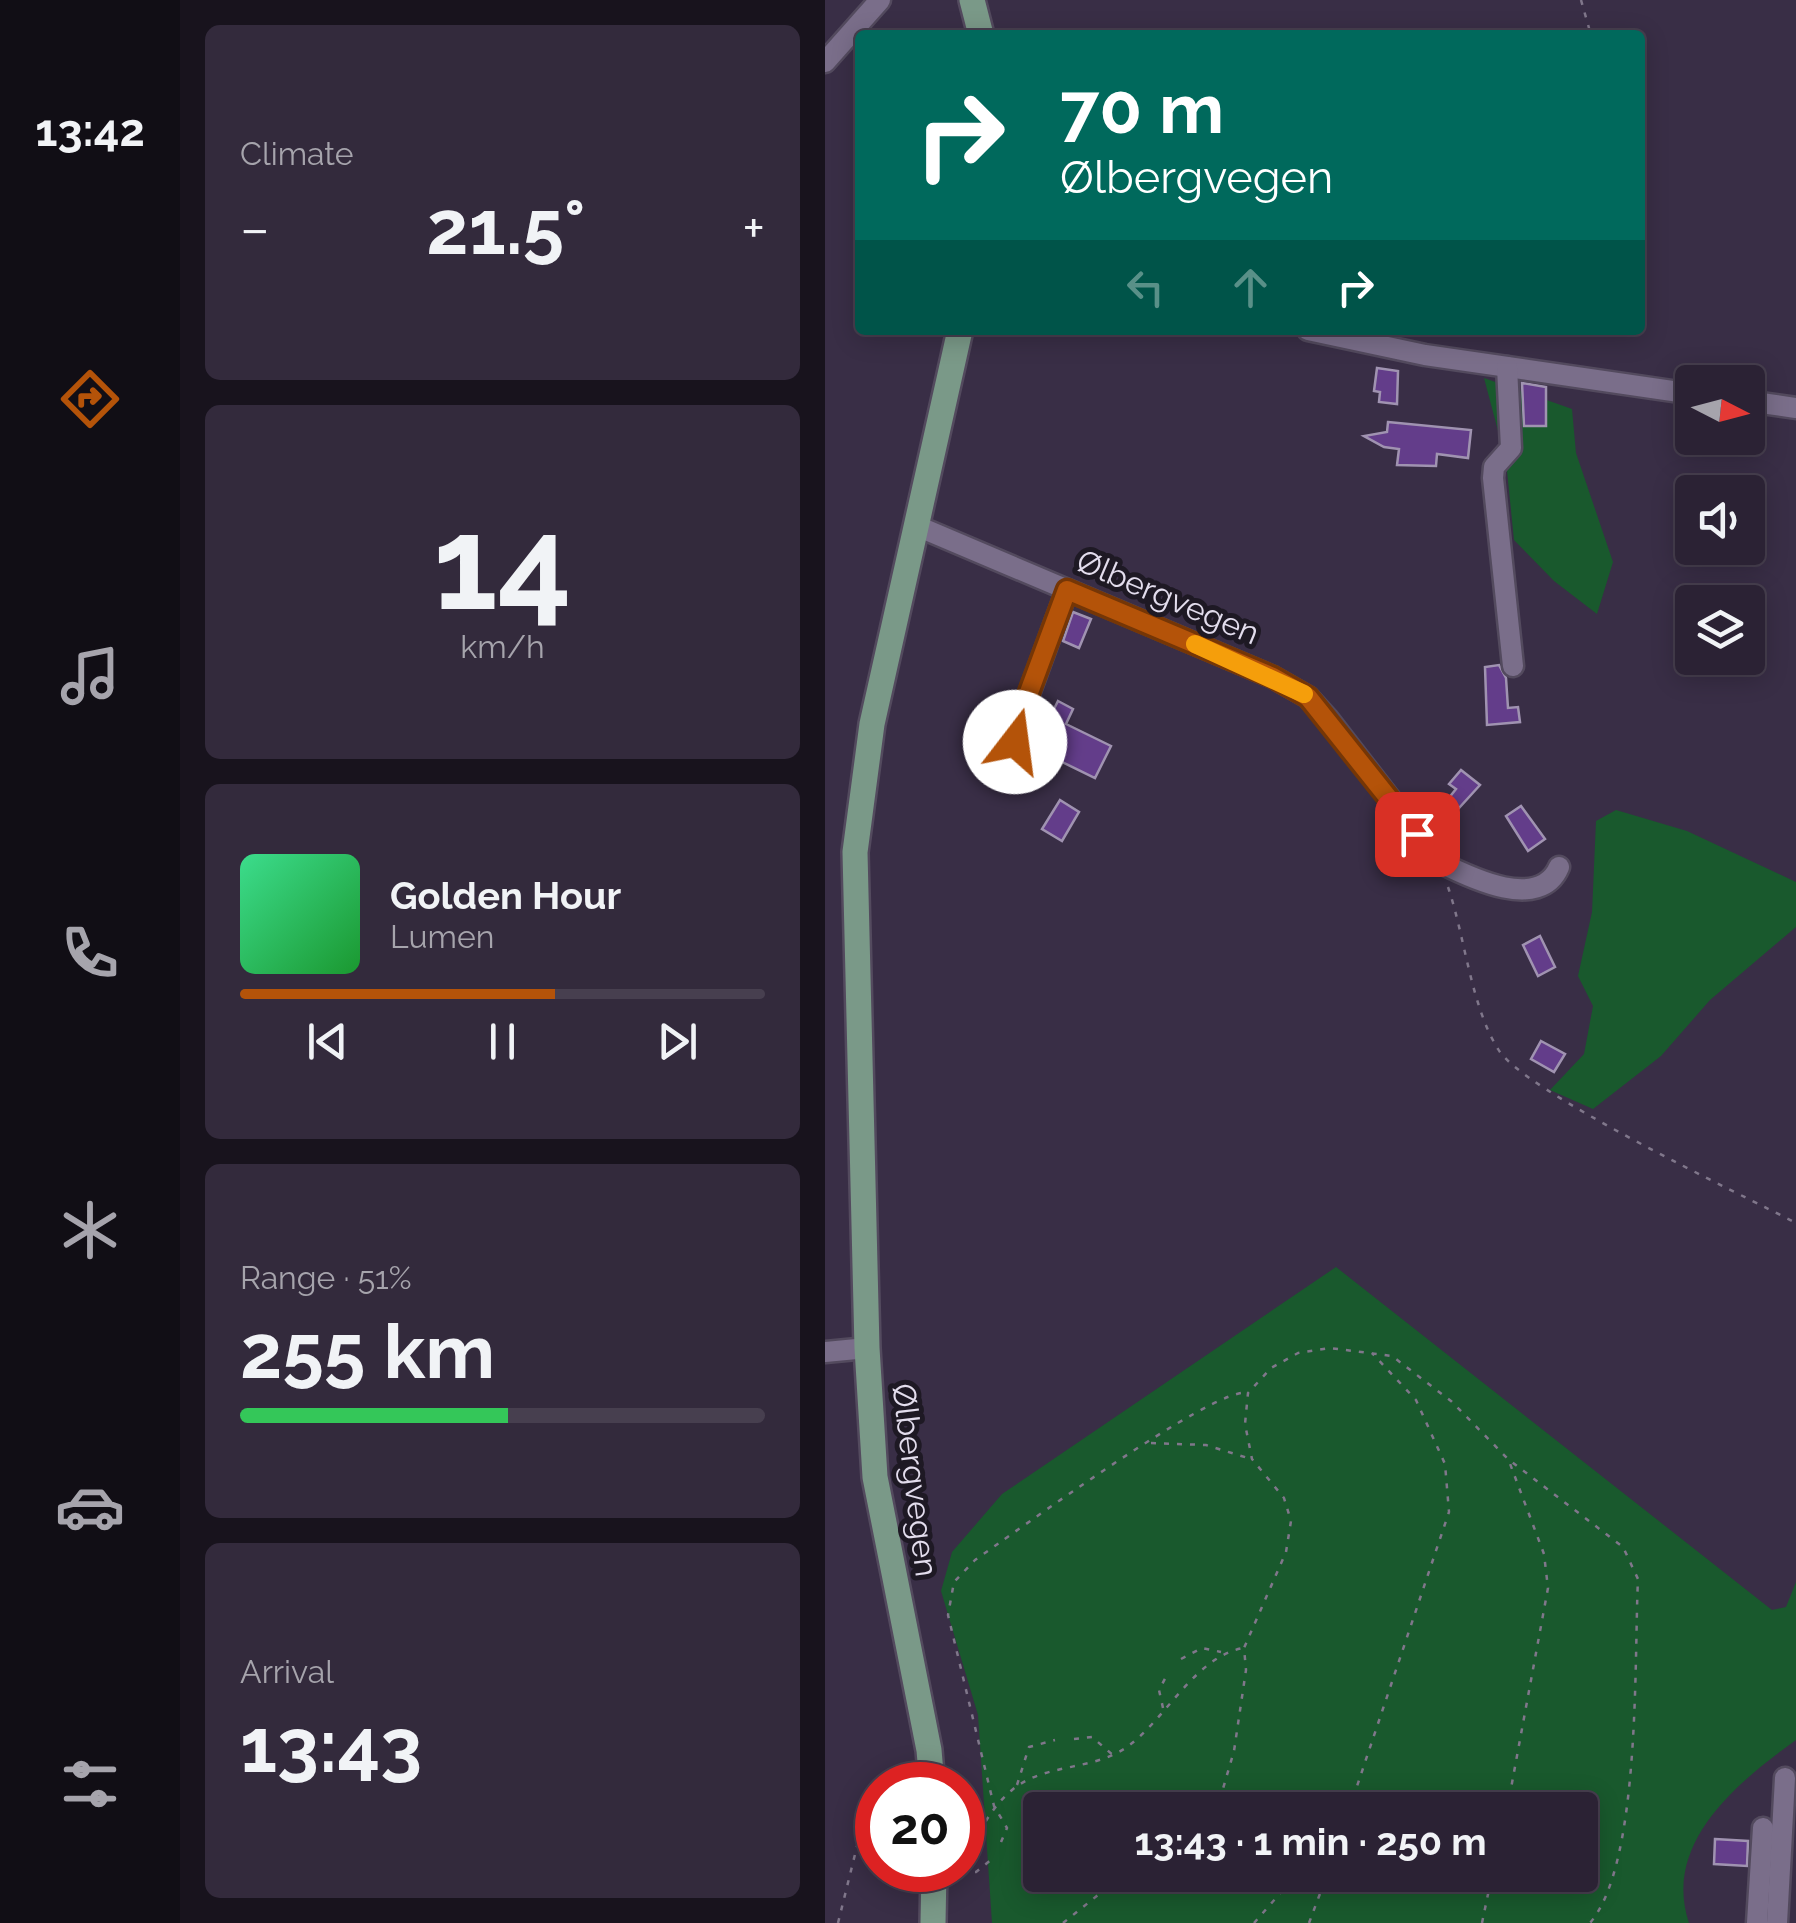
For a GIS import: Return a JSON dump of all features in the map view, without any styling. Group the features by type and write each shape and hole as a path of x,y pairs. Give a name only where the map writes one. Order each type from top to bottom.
{"main road":[{"path":"972,0 980,30"},
{"name":"Ølbergvegen","path":"929,1762 883,1528 867,1348 855,852 872,724 959,335"},
{"path":"933,1923 934,1892"}],"street":[{"path":"825,62 880,0"},
{"path":"1334,335 1507,368 1675,391"},
{"path":"1507,368 1511,448 1494,468 1493,478 1513,666"},
{"path":"1765,404 1796,408"},
{"name":"Ølbergvegen","path":"917,526 1273,677 1308,697 1439,862"},
{"path":"1019,752 1015,742 1019,724 1067,590"},
{"path":"1439,862 1471,878 1512,889 1545,887 1553,882 1559,867"},
{"path":"825,1352 867,1348"},
{"path":"1777,1923 1785,1778"},
{"path":"1757,1923 1763,1828"}],"path":[{"path":"1581,0 1590,30"},
{"path":"1439,862 1489,1030 1506,1060 1589,1113 1796,1223"},
{"path":"1222,1792 1235,1751 1246,1670 1244,1648 1286,1552 1291,1521 1284,1498 1253,1459 1245,1424 1249,1393 1271,1368 1298,1353 1330,1348 1392,1356 1451,1401 1509,1460 1623,1547 1638,1579 1628,1793 1620,1864 1590,1923"},
{"path":"1355,1792 1449,1512 1445,1464 1416,1400 1371,1352"},
{"path":"1001,1842 1007,1828 994,1806 948,1615 954,1582 975,1560 1147,1443 1226,1395 1249,1393"},
{"path":"1147,1443 1205,1445 1253,1459"},
{"path":"1509,1460 1544,1554 1548,1588 1510,1792"},
{"path":"1181,1659 1202,1648 1223,1652 1244,1648"},
{"path":"985,1823 994,1806 1017,1786 1041,1775 1114,1756 1223,1652"},
{"path":"1164,1712 1159,1690 1168,1672"},
{"path":"1074,1739 1092,1737 1114,1756"},
{"path":"1017,1786 1029,1747 1055,1740"},
{"path":"838,1923 855,1854"},
{"path":"985,1865 992,1859"},
{"path":"1063,1923 1102,1892"},
{"path":"1254,1923 1281,1892"},
{"path":"1309,1923 1321,1892"},
{"path":"1482,1923 1488,1892"}],"green space":[{"path":"1484,378 1572,409 1576,453 1613,562 1597,614 1554,581 1514,540 1506,461"},
{"path":"1616,810 1687,831 1796,882 1796,927 1710,1000 1661,1056 1593,1109 1550,1090 1584,1054 1593,1006 1578,976 1592,912 1596,821"},
{"path":"1336,1267 1772,1610 1786,1607 1796,1582 1796,1740 1730,1795 1696,1841 1686,1867 1683,1894 1689,1923 992,1923 985,1762 981,1762 978,1715 941,1591 952,1552 1002,1494"}],"building":[{"path":"1377,368 1398,371 1397,404 1379,402 1380,392 1374,391"},
{"path":"1522,383 1546,387 1546,426 1524,426"},
{"path":"1388,422 1471,430 1468,458 1437,454 1436,466 1397,465 1399,449 1384,447 1364,436 1387,432"},
{"path":"1073,612 1091,619 1079,648 1063,641"},
{"path":"1499,665 1506,678 1508,708 1518,707 1520,722 1487,725 1485,667"},
{"path":"1058,701 1073,709 1066,724 1111,746 1095,778 1058,760 1062,752 1030,736 1036,716 1041,718 1046,708 1053,711"},
{"path":"1009,762 1030,772 1015,792 997,778"},
{"path":"1461,770 1480,785 1459,808 1448,799 1456,789 1449,784"},
{"path":"1060,800 1079,812 1062,841 1042,829"},
{"path":"1521,806 1545,839 1528,851 1506,816"},
{"path":"1540,936 1555,967 1538,976 1523,945"},
{"path":"1541,1041 1565,1054 1554,1072 1531,1059"},
{"path":"1715,1839 1748,1841 1747,1866 1714,1864"}],"slow traffic":[{"path":"1195,644 1304,694"}],"route":[{"path":"1015,742 1067,590 1273,677 1308,697 1417,834"}]}
